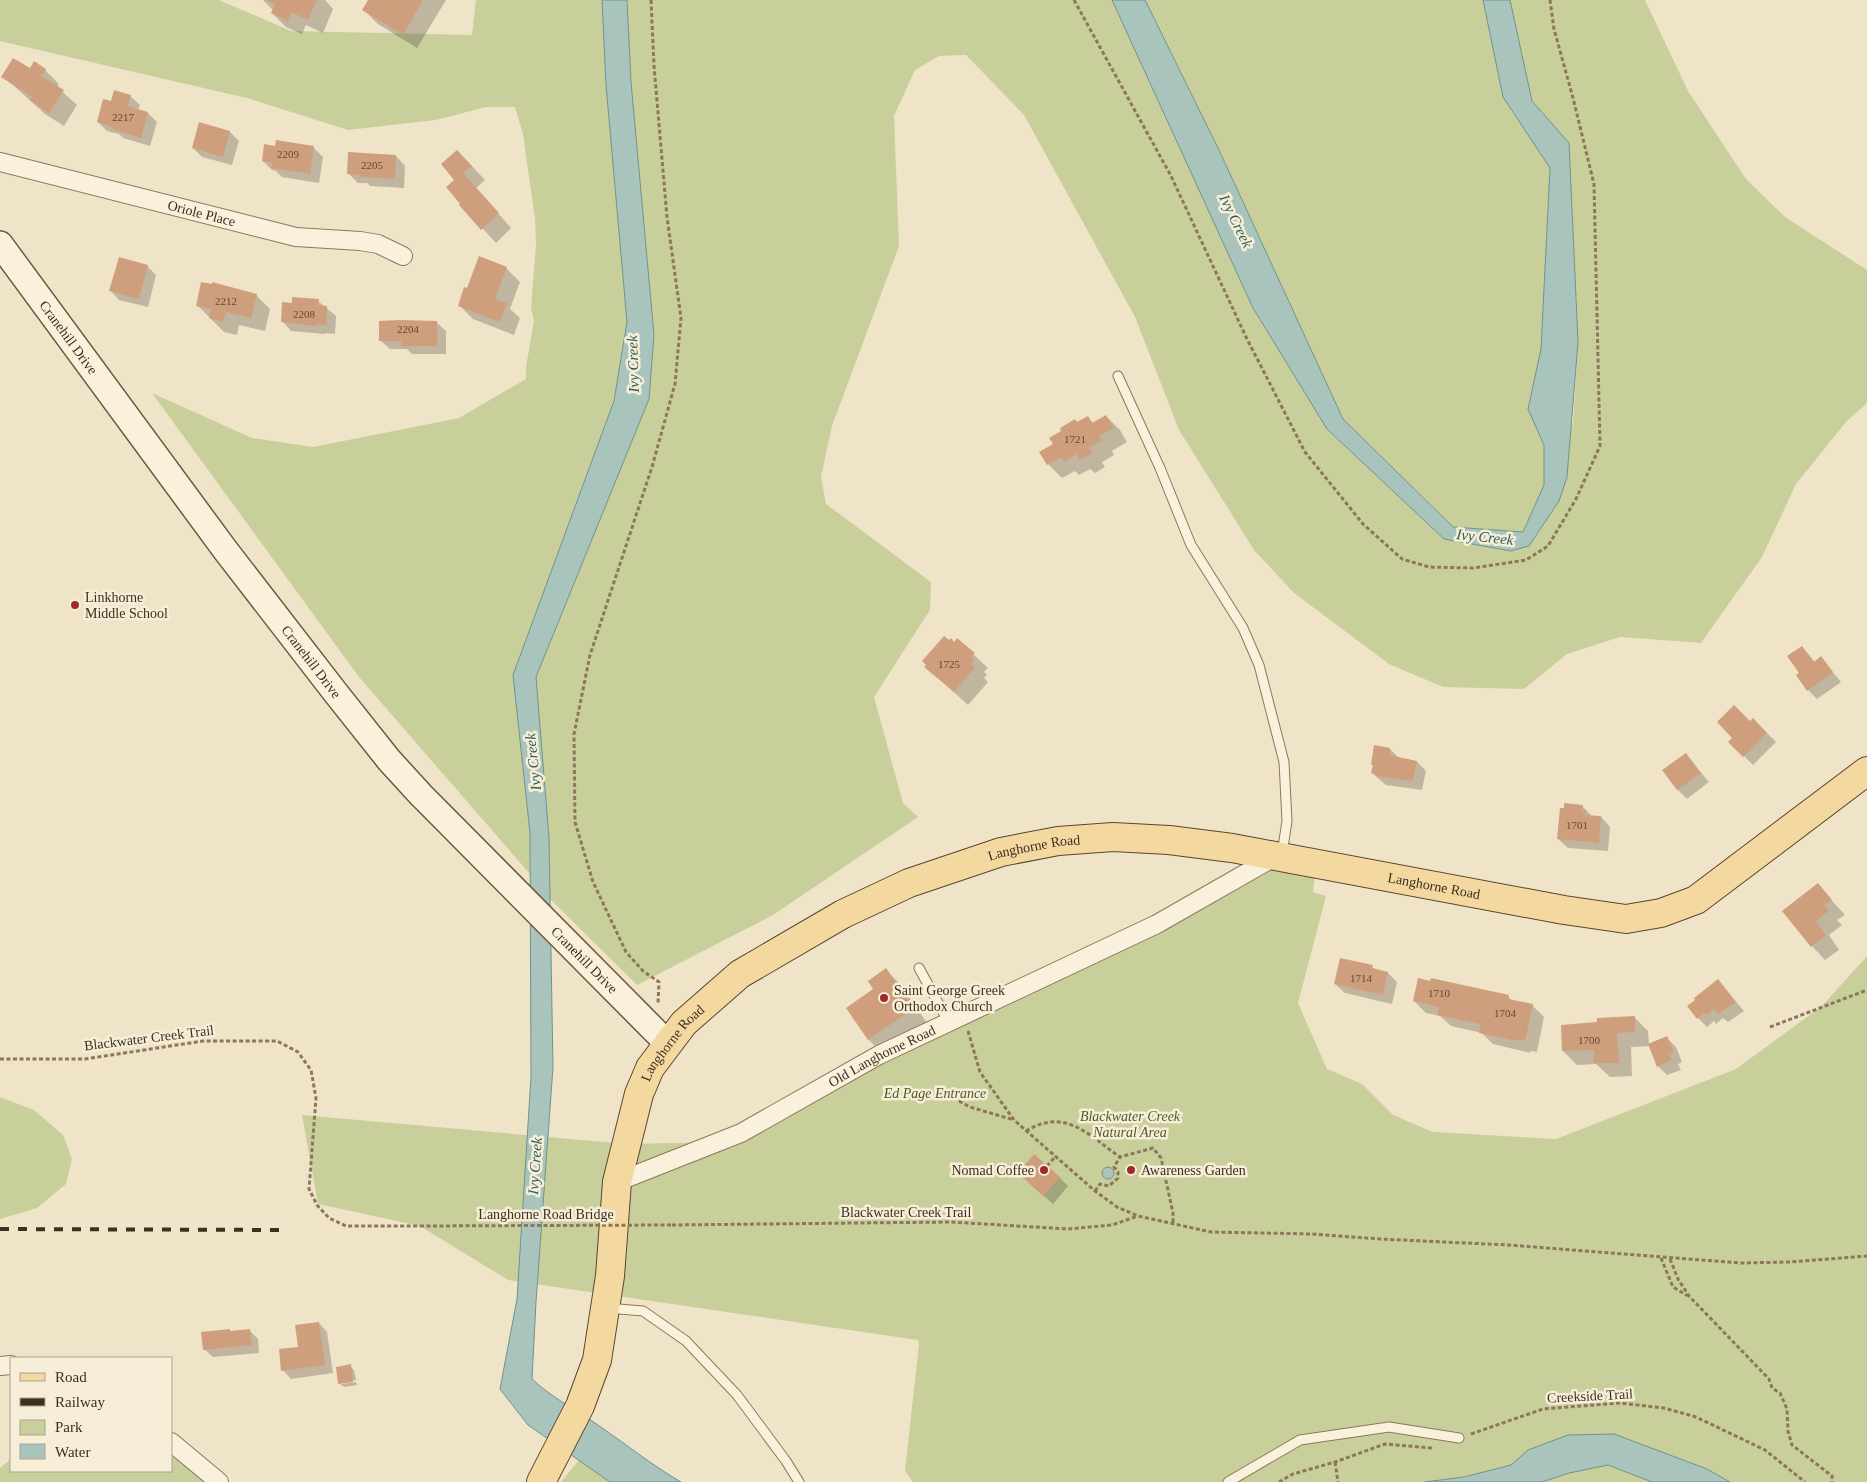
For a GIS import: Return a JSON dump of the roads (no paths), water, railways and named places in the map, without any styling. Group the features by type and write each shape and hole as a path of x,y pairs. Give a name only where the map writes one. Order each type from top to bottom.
{"main road":[{"name":"Cranehill Drive","path":"0,244 226,551 389,760 421,795 668,1044"},
{"name":"Langhorne Road","path":"544,1476 580,1406 597,1360 606,1308 614,1236 617,1182 639,1094 650,1068 684,1023 740,974 843,914 909,884 1001,852 1058,841 1113,837 1169,840 1232,848 1564,910 1626,919 1661,913 1696,900 1867,771"}],"street":[{"name":"Oriole Place","path":"0,162 296,237 378,244 403,256"},
{"name":"Old Langhorne Road","path":"617,1182 741,1133 879,1055 1157,924 1279,856"},
{"path":"172,1443 219,1482"}],"lane":[{"path":"1118,376 1160,468 1191,545 1243,628 1259,665 1284,762 1287,821 1279,856"},
{"path":"919,968 956,1020"},
{"path":"606,1308 644,1310 686,1341 737,1395 799,1482"},
{"path":"1228,1482 1300,1440 1389,1427 1459,1438"}],"water":[{"name":"Ivy Creek","path":"602,0 627,0 631,82 654,335 649,399 536,677 549,838 553,1067 532,1379 553,1396 681,1482 610,1482 528,1425 500,1389 517,1299 531,1077 530,833 513,675 614,401 627,322 606,85"},
{"name":"Ivy Creek","path":"1112,0 1145,0 1219,150 1343,419 1453,527 1523,532 1544,485 1544,445 1528,409 1541,349 1550,168 1503,97 1483,0 1510,0 1532,101 1569,143 1578,342 1567,477 1559,501 1529,546 1511,551 1444,539 1327,429 1253,308"},
{"path":"1108,1167 1114,1173 1108,1179 1102,1173"},
{"path":"1614,1434 1707,1469 1730,1482 1652,1482 1608,1465 1569,1473 1542,1482 1425,1482 1464,1477 1511,1465 1528,1450 1568,1435"}],"railway":[{"path":"0,1229 287,1230"}],"place":[{"name":"Linkhorne Middle School","path":"75,605"},
{"name":"Saint George Greek Orthodox Church","path":"884,998"},
{"name":"Nomad Coffee","path":"1044,1170"},
{"name":"Awareness Garden","path":"1131,1170"}],"park label":[{"name":"Ed Page Entrance","path":"935,1093"},
{"name":"Blackwater Creek Natural Area","path":"1130,1124"}]}
